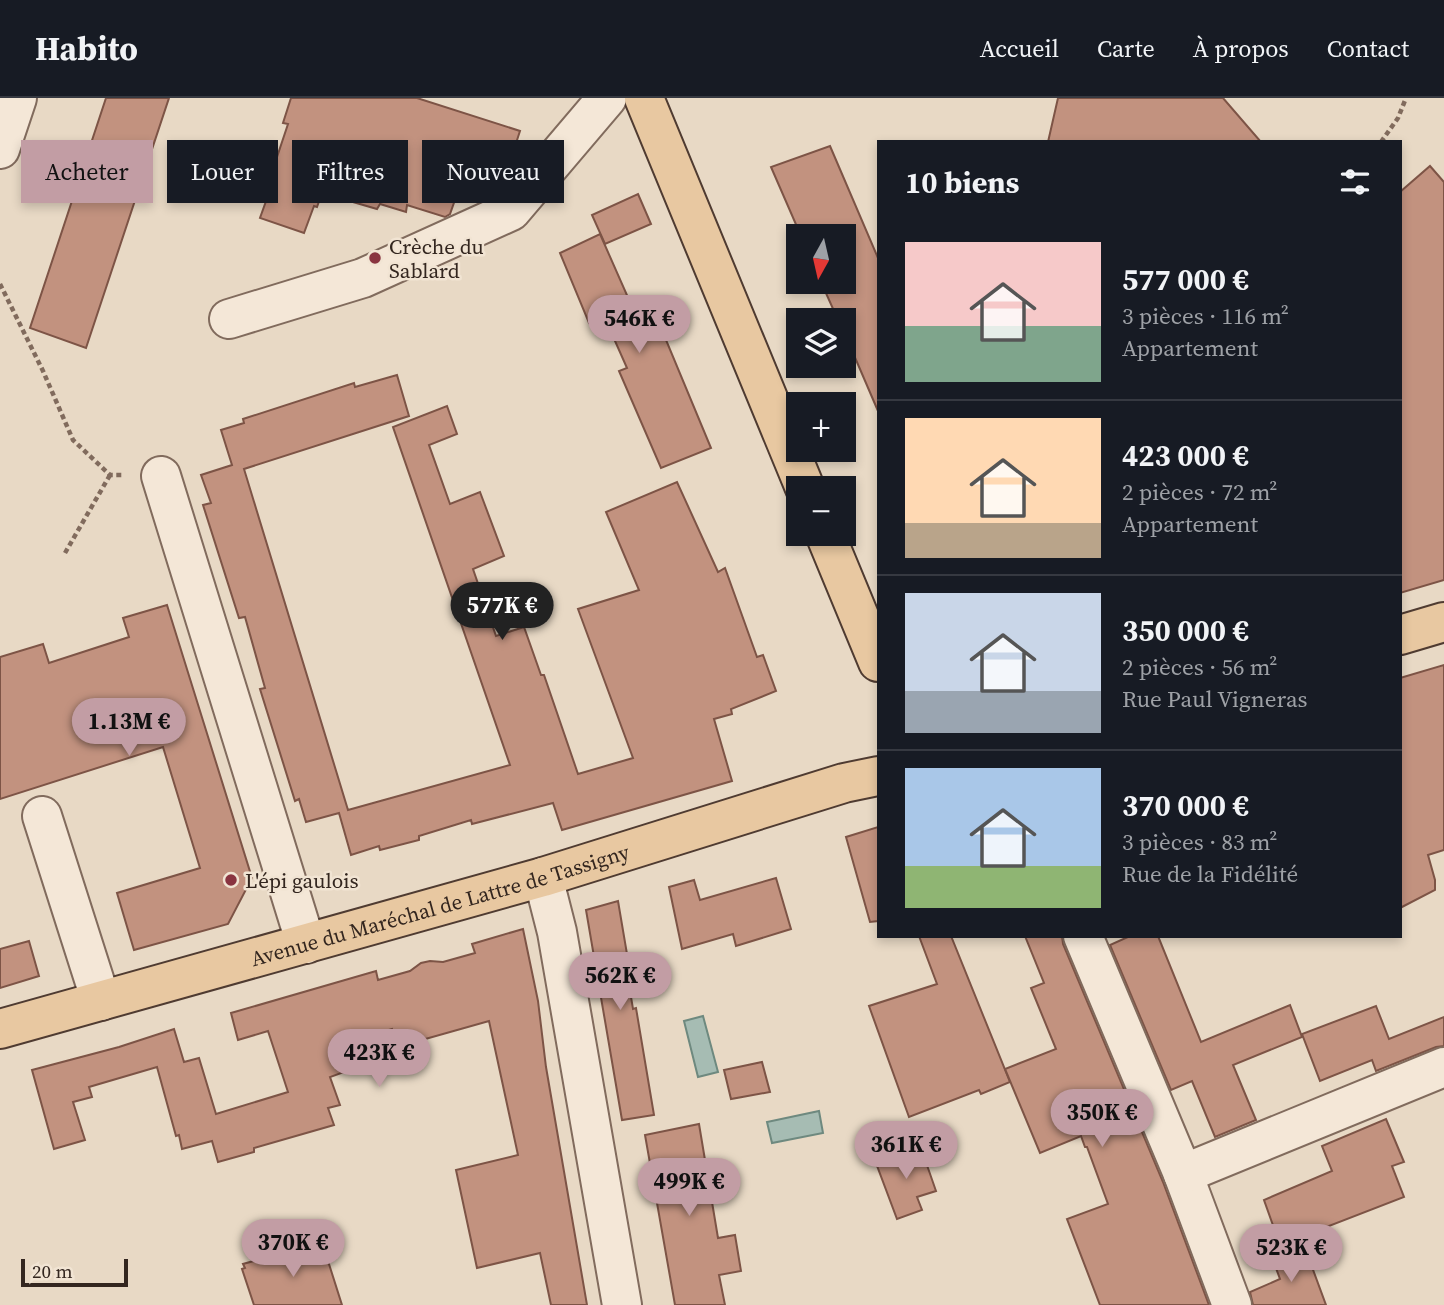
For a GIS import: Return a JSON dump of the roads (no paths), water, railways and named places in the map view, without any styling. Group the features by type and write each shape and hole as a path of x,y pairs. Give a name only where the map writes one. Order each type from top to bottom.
{"main road":[{"path":"644,98 800,476"},
{"path":"830,546 877,660"},
{"path":"1402,634 1444,622"},
{"name":"Avenue du Maréchal de Lattre de Tassigny","path":"0,1029 543,877 844,783 877,776"}],"street":[{"path":"0,149 17,98"},
{"path":"229,318 363,278 511,212 607,98"},
{"path":"161,476 306,944"},
{"path":"42,816 102,1001"},
{"path":"543,877 556,932 622,1305"},
{"path":"1084,938 1183,1174 1232,1305"},
{"path":"1183,1174 1444,1067"}],"place":[{"name":"Crèche du Sablard","path":"375,258"},
{"name":"L'épi gaulois","path":"231,880"}]}
